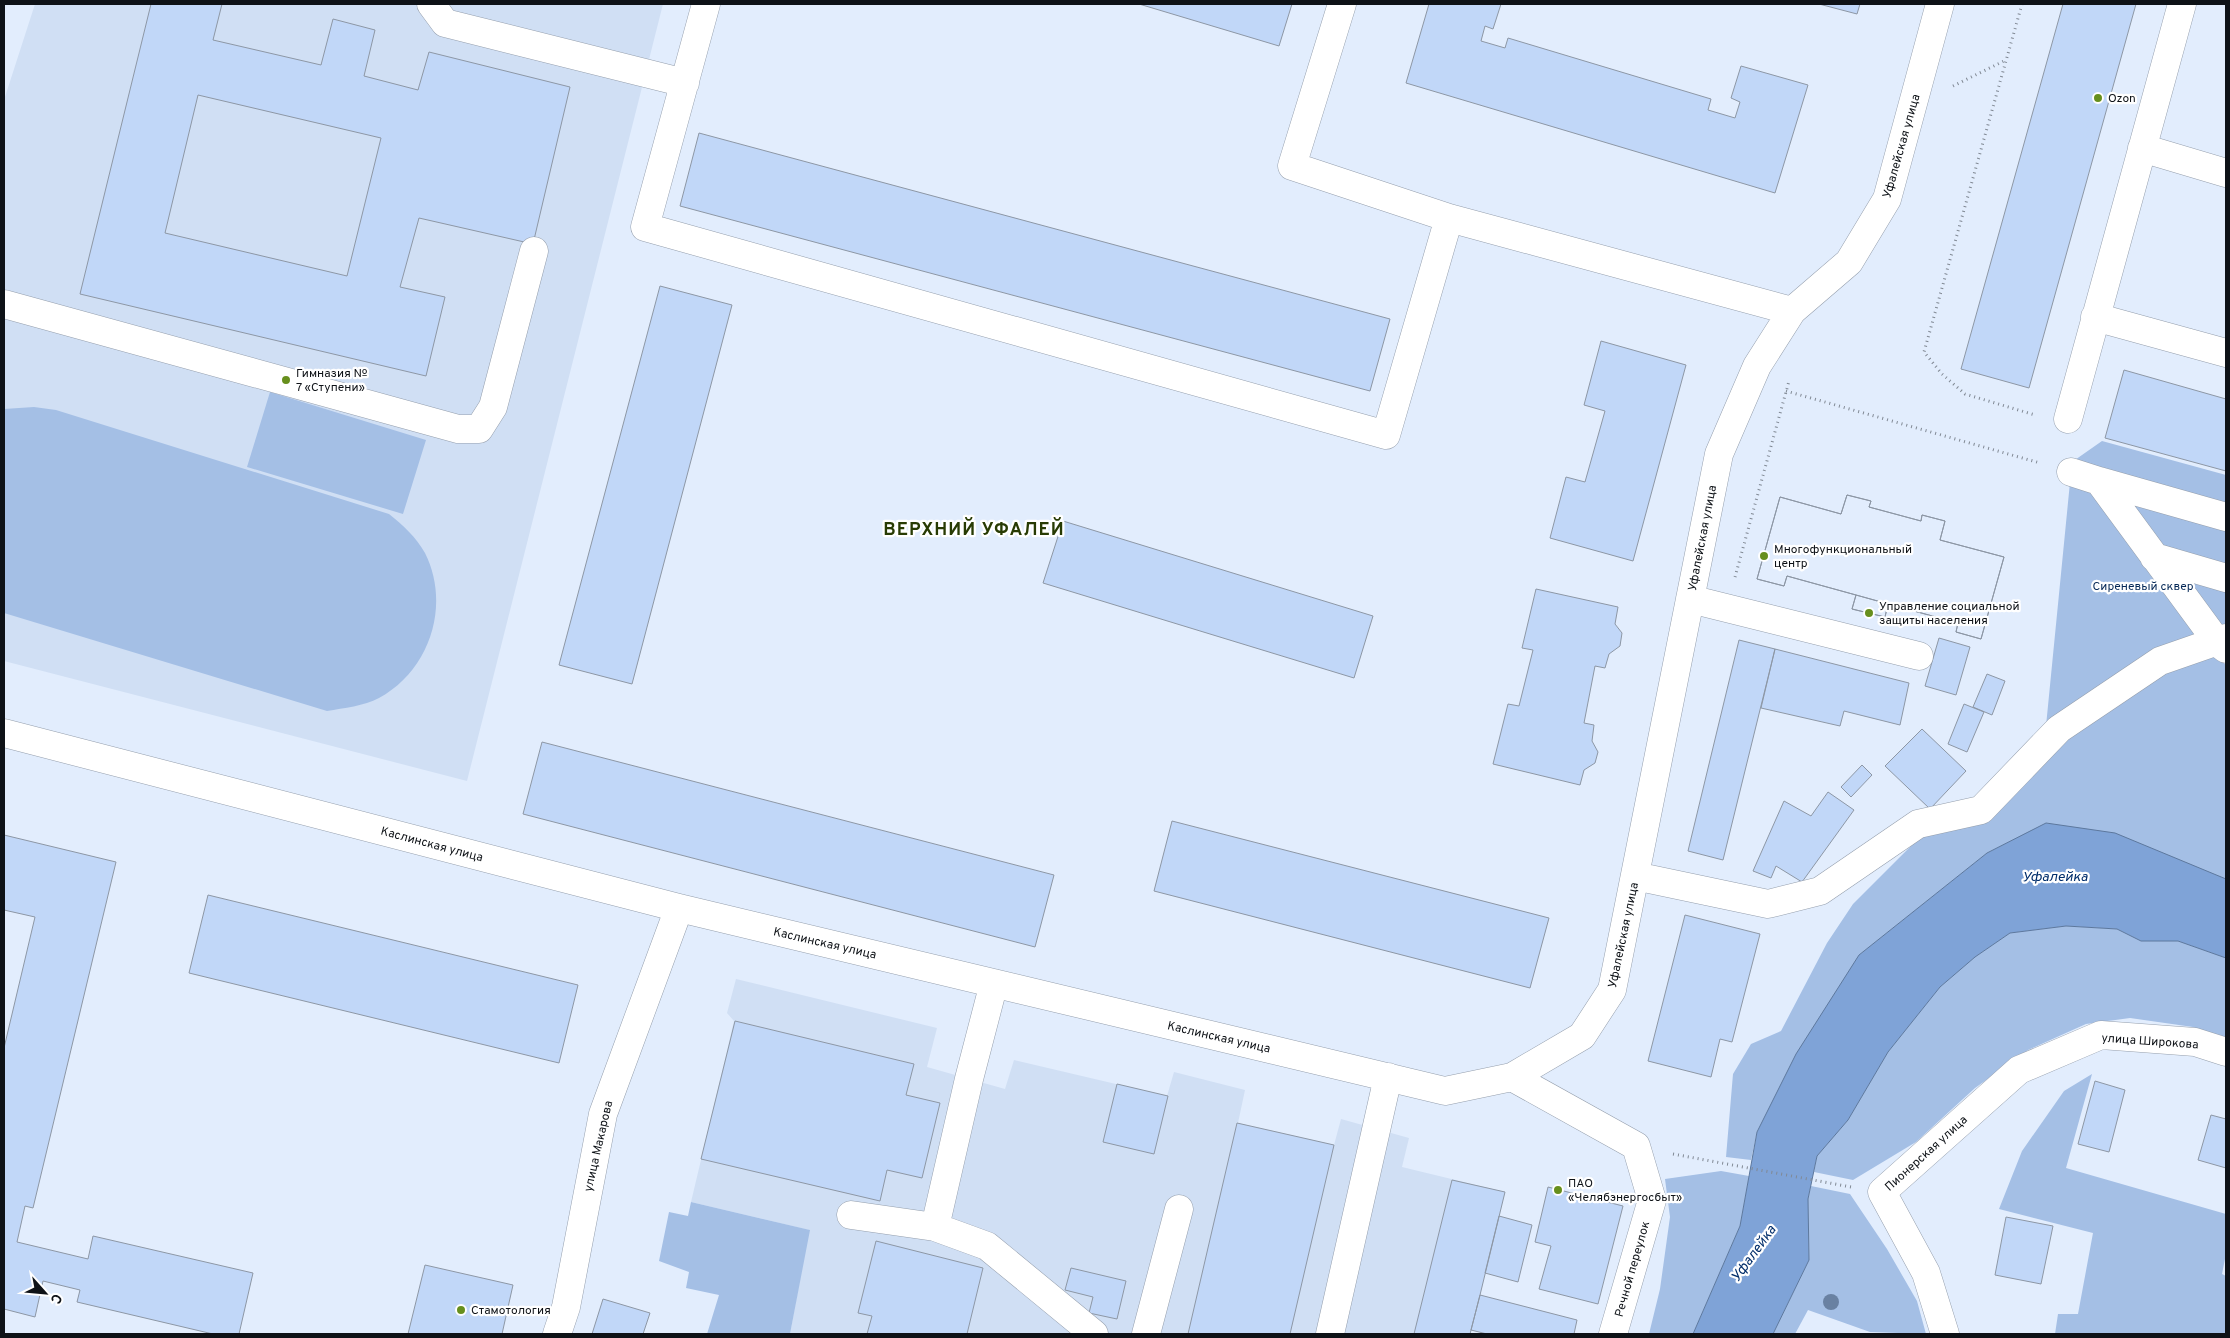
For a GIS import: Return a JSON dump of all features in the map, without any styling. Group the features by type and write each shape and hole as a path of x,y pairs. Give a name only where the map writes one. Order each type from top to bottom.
{"street":[{"path":"431,4 446,23 685,83"},
{"path":"706,4 645,227 1386,435 1448,218"},
{"path":"1342,4 1292,166 1448,218 1792,311"},
{"name":"Уфалейская улица","path":"1512,1077 1582,1036 1612,990 1719,454 1756,366 1792,311 1849,262 1887,199 1940,4"},
{"path":"2068,419 2182,4"},
{"path":"2142,148 2226,172"},
{"path":"4,304 458,429 479,429 493,408 534,251"},
{"path":"2095,317 2226,354"},
{"path":"2071,472 2226,517"},
{"path":"1635,876 1768,904 1820,891 1918,824 1981,810 2059,729 2160,661 2220,644 2099,481"},
{"path":"2154,557 2226,578"},
{"path":"1690,599 1920,656"},
{"name":"Каслинская улица","path":"4,733 679,908 1445,1091 1512,1077"},
{"name":"улица Макарова","path":"557,1334 566,1307 603,1114 679,908"},
{"path":"934,1227 994,983"},
{"name":"улица Широкова","path":"2019,1070 2100,1035 2195,1042 2226,1052"},
{"name":"Пионерская улица","path":"1945,1334 1926,1273 1882,1192 2019,1070"},
{"path":"1330,1334 1388,1077"},
{"name":"Речной переулок","path":"1512,1077 1636,1146 1652,1200 1613,1334"},
{"path":"1146,1334 1179,1209"},
{"path":"852,1215 934,1227 987,1246 1094,1334"}],"path":[{"path":"2022,4 1924,352 1942,374 1965,394 2025,412"},
{"path":"1946,89 2006,60"},
{"path":"1727,608 1792,374"},
{"path":"1786,391 2071,472"},
{"path":"1715,1162 1852,1188"}],"shaded area":[{"name":"Гимназия № 7 «Ступени»","path":"35,4 663,4 467,781 4,661 4,100"},
{"path":"736,979 937,1028 927,1067 1005,1089 1014,1060 1167,1096 1174,1072 1245,1090 1238,1123 1334,1145 1341,1119 1409,1138 1402,1167 1505,1192 1470,1334 790,1334 809,1230 691,1202 734,1021 727,1013"}],"green space":[{"path":"270,392 426,440 403,514 247,467"},
{"path":"34,407 56,410 389,514 418,542 425,553 433,573 436,594 435,614 431,634 423,654 397,686 379,698 360,705 327,711 4,613 4,409"},
{"name":"Сиреневый сквер","path":"2102,441 2226,475 2226,649 2218,643 2046,726 2072,462"},
{"path":"2213,655 2226,665 2226,879 2047,823 1987,853 1859,955 1757,1132 1751,1160 1726,1157 1733,1074 1751,1044 1781,1031 1827,943 1853,904 1923,834 2066,736 2167,670"},
{"path":"2066,926 2117,929 2141,941 2178,941 2226,958 2226,1039 2193,1027 2130,1018 2086,1024 2028,1050 1975,1088 1916,1142 1853,1180 1814,1172 1817,1156 1848,1120 1888,1052 1940,987 1975,957 2010,933"},
{"path":"2092,1074 2066,1168 2226,1214 2226,1254 2222,1274 2226,1276 2226,1334 2055,1334 2058,1314 2078,1314 2093,1233 1999,1209 2022,1151 2064,1091"},
{"path":"1721,1171 1749,1176 1740,1226 1693,1334 1649,1334 1660,1289 1670,1217 1665,1179"},
{"path":"1811,1186 1850,1194 1887,1249 1917,1301 1926,1334 1870,1332 1808,1310 1795,1334 1773,1334 1809,1260 1808,1199"},
{"path":"691,1202 810,1230 790,1334 707,1334 719,1295 686,1288 689,1272 659,1261 669,1212 688,1216"}],"water":[{"name":"Уфалейка","path":"2046,823 2115,833 2226,879 2226,958 2178,941 2141,941 2117,929 2066,926 2010,933 1975,957 1940,987 1888,1052 1848,1120 1817,1156 1808,1199 1809,1260 1773,1334 1693,1334 1740,1226 1757,1132 1796,1054 1859,955 1987,853"}],"building":[{"path":"151,4 222,4 213,40 321,65 333,19 375,30 364,76 418,90 429,52 570,87 533,244 419,218 400,287 445,297 426,376 80,294","holes":["198,95 381,138 347,276 165,233"]},
{"path":"1139,4 1292,4 1279,46"},
{"path":"1429,4 1501,4 1493,29 1485,26 1481,41 1505,48 1508,38 1711,99 1708,110 1735,118 1740,102 1731,98 1741,66 1808,85 1775,193 1406,83"},
{"path":"1819,4 1860,4 1857,14"},
{"path":"2063,4 2136,4 2029,388 1961,369"},
{"path":"699,133 1390,319 1370,391 680,206"},
{"path":"660,286 732,305 632,684 559,665"},
{"path":"1601,341 1686,365 1633,561 1550,538 1566,477 1585,482 1605,411 1584,405"},
{"path":"2124,370 2226,399 2226,471 2105,438"},
{"path":"1847,495 1871,501 1869,507 1921,521 1922,515 1945,521 1940,540 2004,557 1981,639 1956,632 1958,623 1787,576 1784,586 1757,579 1780,497 1841,514"},
{"path":"1847,495 1871,501 1869,507 1921,521 1922,515 1945,521 1940,540 2004,557 1981,639 1956,632 1958,623 1888,604 1885,617 1852,609 1856,595 1787,576 1784,586 1757,579 1780,497 1841,514"},
{"path":"1063,521 1373,616 1354,678 1043,583"},
{"path":"1536,589 1618,607 1615,624 1622,633 1620,646 1609,654 1605,668 1595,666 1584,723 1594,725 1592,741 1598,752 1595,763 1584,770 1580,785 1493,764 1508,704 1519,706 1533,650 1522,648"},
{"path":"1856,595 1888,604 1885,617 1852,609"},
{"path":"1939,638 1970,647 1956,695 1925,686"},
{"path":"1739,640 1775,649 1723,860 1688,851"},
{"path":"1775,649 1909,683 1900,725 1844,711 1840,726 1761,708"},
{"path":"1987,674 2005,681 1992,715 1973,707"},
{"path":"1964,704 1984,712 1967,752 1948,744"},
{"path":"1922,729 1966,771 1930,809 1885,766"},
{"path":"542,742 1054,875 1035,947 523,814"},
{"path":"1862,765 1872,775 1851,797 1841,787"},
{"path":"1828,792 1854,810 1802,882 1776,866 1771,878 1753,871 1784,801 1811,816"},
{"path":"1172,821 1549,918 1530,988 1154,891"},
{"path":"4,835 116,862 33,1208 25,1206 17,1242 88,1259 93,1236 253,1273 239,1334 213,1334 77,1302 80,1290 43,1281 35,1317 4,1309 4,1048 35,917 4,910"},
{"path":"208,895 578,985 559,1063 189,973"},
{"path":"1685,915 1760,934 1732,1042 1720,1039 1711,1077 1648,1061"},
{"path":"735,1021 914,1064 906,1095 940,1103 922,1178 887,1170 880,1201 701,1159"},
{"path":"2095,1081 2125,1090 2109,1152 2078,1144"},
{"path":"1117,1084 1168,1096 1154,1154 1103,1142"},
{"path":"2211,1115 2226,1119 2226,1168 2198,1160"},
{"path":"1237,1123 1334,1145 1290,1334 1188,1334"},
{"path":"1452,1180 1505,1192 1480,1295 1470,1334 1414,1334"},
{"path":"1548,1187 1623,1206 1598,1304 1539,1289 1551,1246 1535,1242"},
{"path":"1499,1216 1532,1225 1518,1282 1485,1273"},
{"path":"2006,1217 2053,1226 2041,1284 1995,1275"},
{"path":"876,1241 983,1268 967,1334 867,1334 872,1316 858,1313"},
{"name":"Стамотология","path":"425,1265 513,1285 502,1334 408,1334"},
{"path":"1071,1268 1126,1281 1117,1319 1089,1313 1093,1297 1065,1290"},
{"path":"1480,1295 1577,1320 1574,1334 1487,1334 1471,1330"},
{"path":"603,1299 650,1313 643,1334 592,1334"}],"place":[{"name":"Ozon","path":"2098,98"},
{"name":"Гимназия № 7 «Ступени»","path":"286,380"},
{"name":"Многофункциональный центр","path":"1764,556"},
{"name":"Управление социальной защиты населения","path":"1869,613"},
{"name":"ПАО «Челябэнергосбыт»","path":"1558,1190"},
{"name":"Стамотология","path":"461,1310"}],"district":[{"name":"ВЕРХНИЙ УФАЛЕЙ","path":"974,529"}]}
